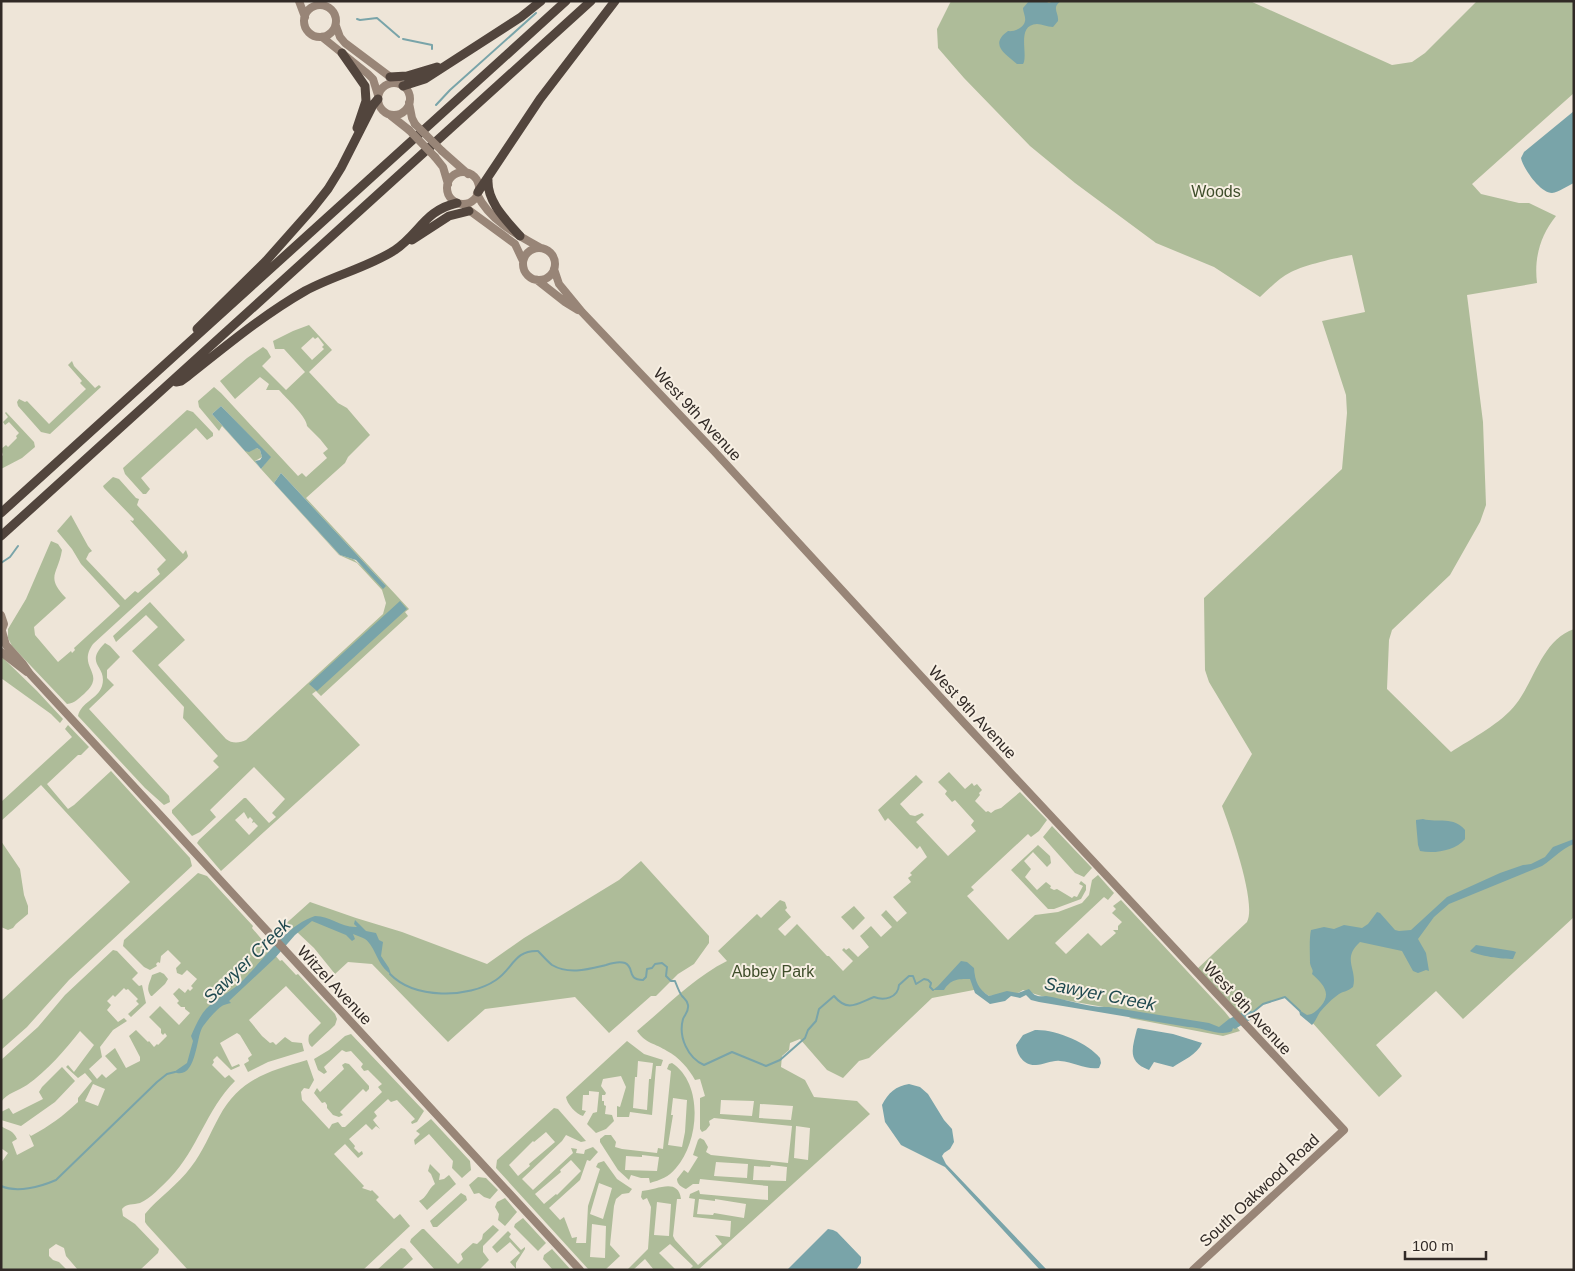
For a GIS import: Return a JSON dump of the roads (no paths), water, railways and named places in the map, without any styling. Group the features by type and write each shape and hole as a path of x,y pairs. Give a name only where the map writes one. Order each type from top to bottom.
{"highway":[{"path":"401,85 425,79 521,17 542,1"},
{"path":"1,513 566,1"},
{"path":"1,536 591,1"},
{"path":"478,193 540,99 615,1"},
{"path":"342,53 364,82 367,94 348,155"},
{"path":"390,77 407,76 449,62"},
{"path":"182,349 202,323 297,228 328,189 378,97"},
{"path":"488,180 488,191 498,209 520,236"},
{"path":"397,249 439,209 459,203"},
{"path":"171,383 181,381 271,312 290,300 397,249 449,216 469,211"}],"main road":[{"path":"299,1 305,17 307,31 311,35 322,37 373,79 381,108 408,130 443,167 448,184 448,194 452,200 459,203 515,244 523,260 526,273 529,276 537,280 547,278 554,269 552,254 520,236 488,212 478,193 477,181 442,151 415,124 412,118 408,94 401,85 345,43 340,37 332,10 321,3 312,7 305,17"},
{"path":"322,37 330,34 336,26"},
{"path":"378,97 384,86 394,83 401,85"},
{"path":"388,114 401,113 409,103"},
{"path":"448,184 456,174 468,174"},
{"path":"459,203 471,202 478,193"},
{"path":"523,260 530,250 541,248"},
{"name":"West 9th Avenue","path":"554,269 558,282 582,312 684,419 1344,1130"},
{"name":"West 9th Avenue","path":"537,280 565,302 582,312"},
{"path":"1,615 4,624 2,631"},
{"name":"Witzel Avenue","path":"2,631 6,645 30,674 580,1270"},
{"name":"Witzel Avenue","path":"1,652 30,674"},
{"name":"South Oakwood Road","path":"1193,1270 1344,1130"}],"water":[{"path":"1029,1 1045,1 1049,3 1061,1 1056,6 1058,21 1053,27 1037,24 1031,25 1027,29 1024,39 1024,62 1023,64 1017,64 1004,53 999,45 1002,36 1008,31 1016,30 1023,26 1025,19 1023,8"},
{"path":"1574,111 1574,183 1552,193 1547,192 1537,185 1525,168 1521,158 1524,152"},
{"path":"221,406 271,457 261,469 255,461 260,460 262,457 260,450 257,448 249,452 245,451 212,414"},
{"path":"281,473 386,586 383,589 356,560 340,555 274,483"},
{"path":"400,601 407,609 317,691 309,684"},
{"path":"1423,819 1456,823 1465,830 1465,839 1456,846 1444,851 1420,851 1416,820"},
{"path":"1574,839 1574,844 1561,851 1542,866 1449,904 1434,917 1418,939 1426,953 1429,971 1426,970 1418,973 1413,971 1402,951 1360,942 1354,948 1351,959 1354,975 1353,987 1332,1000 1320,1012 1312,1025 1300,1015 1299,1010 1307,1015 1315,1012 1326,997 1323,985 1312,974 1313,970 1310,963 1311,930 1324,927 1334,929 1344,925 1362,928 1368,924 1377,912 1395,930 1411,930 1447,897 1500,873 1531,864 1545,857 1553,847"},
{"path":"315,916 351,927 357,927 354,924 355,920 366,931 376,933 379,940 383,942 381,956 391,974 386,971 369,942 365,939 353,934 355,939 352,941 346,935 312,921 295,935 275,958 229,1001 231,1003 222,1006 212,1015 202,1028 191,1065 181,1073 174,1072 187,1063 193,1041 191,1036 206,1009 239,984 293,928"},
{"path":"1476,945 1516,952 1513,959 1491,957 1470,951"},
{"path":"961,961 967,962 974,968 978,984 989,996 1007,991 1018,993 1029,989 1038,996 1054,997 1093,1006 1209,1023 1219,1027 1229,1019 1247,1010 1254,1012 1253,1018 1235,1029 1233,1028 1232,1031 1222,1033 1039,1002 1031,1000 1026,995 1020,998 1011,996 1005,1001 990,1004 975,993 970,979 955,980 944,990 933,990"},
{"path":"1138,1028 1173,1034 1202,1043 1193,1054 1173,1067 1154,1062 1149,1070 1142,1067 1134,1059 1133,1049"},
{"path":"1035,1030 1061,1034 1088,1047 1100,1058 1099,1068 1089,1068 1060,1061 1039,1065 1028,1064 1020,1056 1016,1045 1023,1035"},
{"path":"909,1084 920,1087 928,1094 944,1120 952,1129 954,1142 950,1149 942,1156 946,1164 1047,1270 1040,1270 945,1167 901,1145 885,1122 882,1105 893,1091 900,1086"},
{"path":"828,1229 837,1232 861,1257 861,1263 856,1270 787,1270"}],"waterway":[{"path":"436,105 450,90 536,13"},
{"path":"357,19 377,18 399,37"},
{"path":"403,39 432,45 432,49"},
{"path":"1,563 10,557 18,546"},
{"name":"Sawyer Creek","path":"390,974 400,982 413,988 442,994 471,991 484,986 502,976 519,957 530,952 538,951 552,965 565,970 593,968 616,962 625,963 630,967 634,978 643,980 646,977 647,969 652,968 655,964 662,963 667,967 666,976 671,981 675,981 680,993 688,1003 688,1009 682,1026 683,1040 693,1057 704,1065 732,1052 766,1066 780,1060 805,1038 808,1030 816,1021 819,1009 834,996 839,1001 849,1005 858,1004 874,997 882,999 890,997 896,993 899,985 909,976 913,976 916,984 924,979 928,980 933,990"},
{"name":"Sawyer Creek","path":"1252,1013 1263,1004 1285,997 1300,1011"},
{"name":"Sawyer Creek","path":"1,1186 21,1189 43,1185 56,1180 157,1082 167,1074 175,1072"}],"park label":[{"name":"Woods","path":"1216,191"},
{"name":"Abbey Park","path":"773,971"}]}
